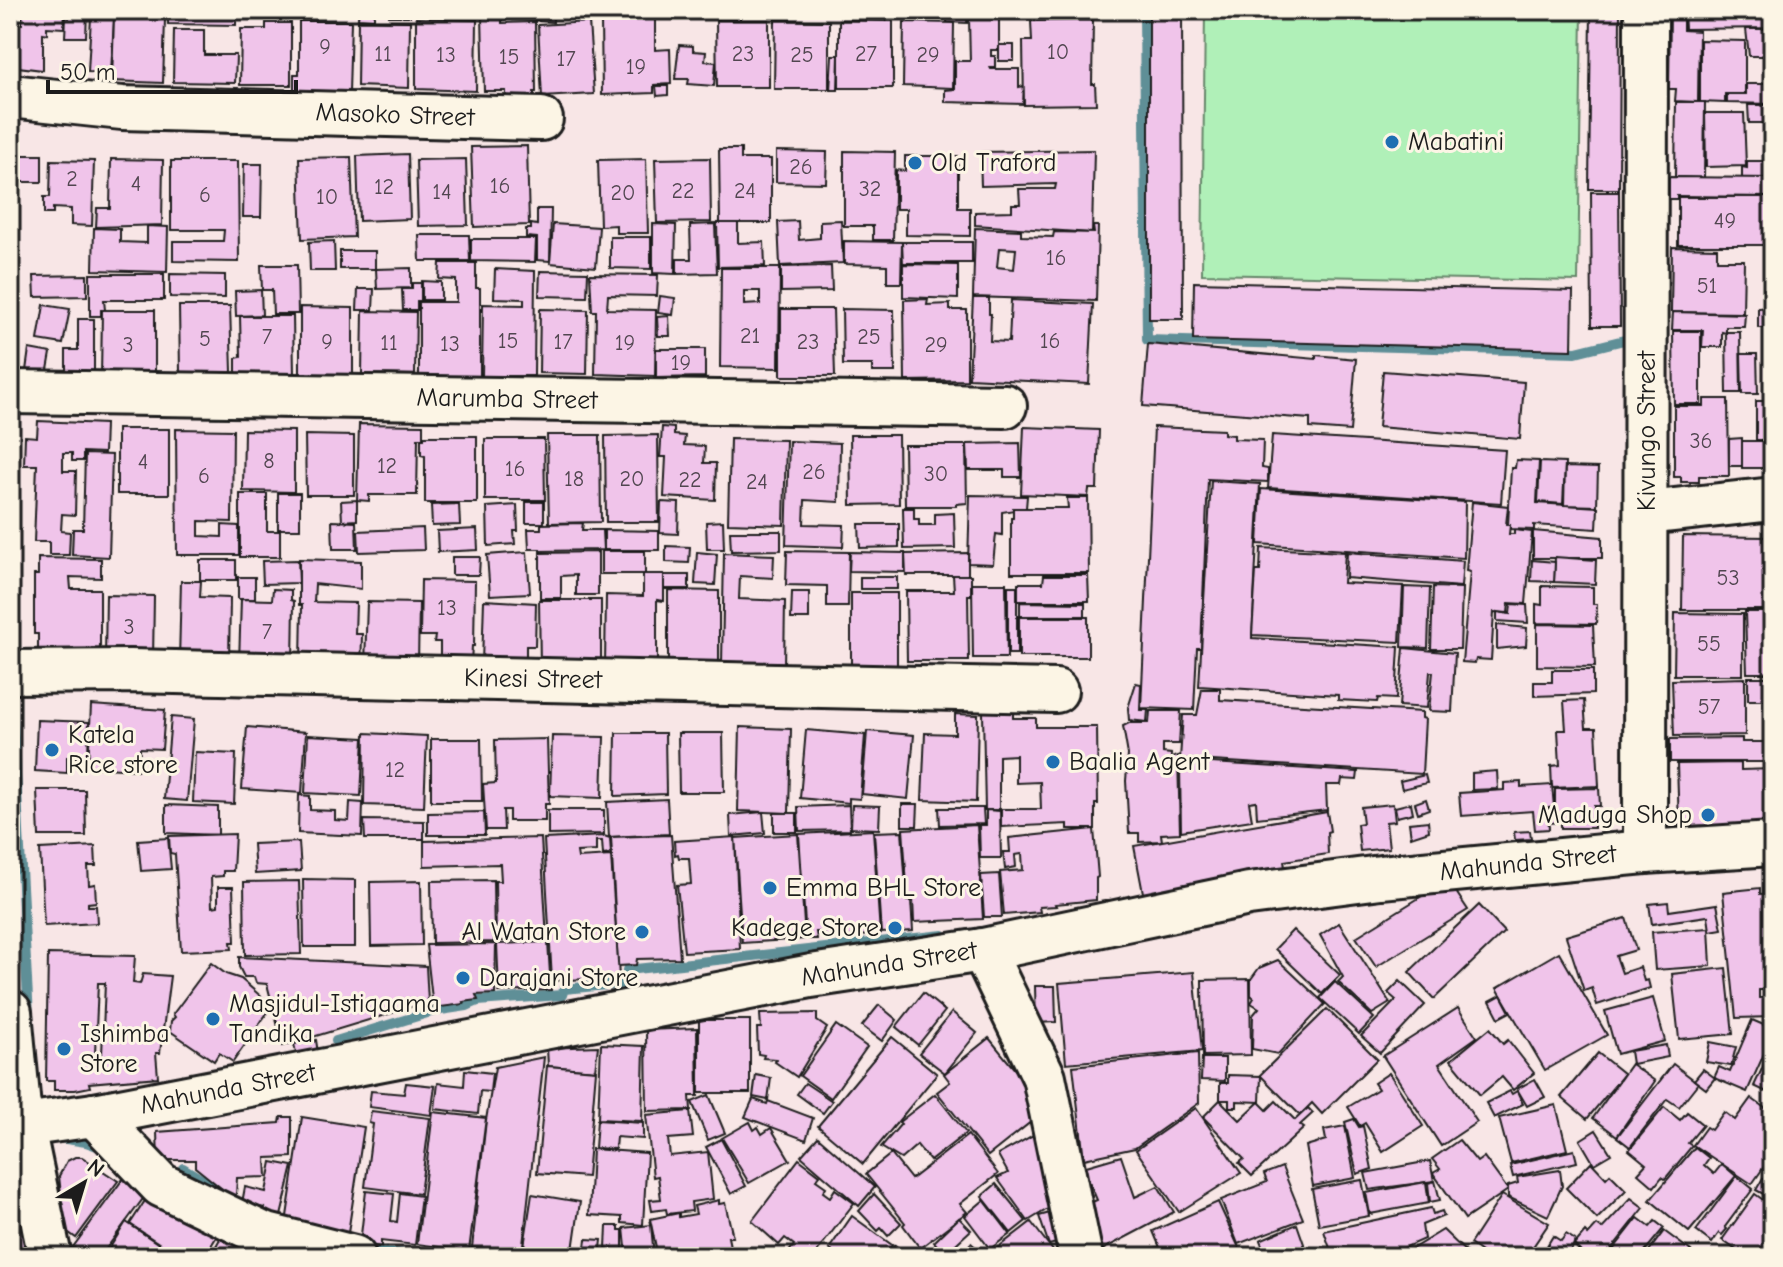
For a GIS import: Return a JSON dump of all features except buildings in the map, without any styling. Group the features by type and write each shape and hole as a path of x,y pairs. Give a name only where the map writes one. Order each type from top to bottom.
{"street":[{"name":"Kivungo Street","path":"1645,852 1646,10"},
{"name":"Masoko Street","path":"10,96 122,108 541,119"},
{"name":"Marumba Street","path":"10,392 1005,406"},
{"path":"1647,513 1773,499"},
{"name":"Kinesi Street","path":"10,672 130,671 1056,691"},
{"name":"Mahunda Street","path":"16,1126 94,1115 811,976 983,950 1249,894 1381,877 1645,852 1773,844"},
{"path":"983,950 1044,1077 1081,1257"},
{"path":"10,1012 16,1126 50,1257"},
{"path":"94,1115 161,1185 263,1234 354,1257"}],"green space":[{"name":"Mabatini","path":"1205,10 1582,10 1578,281 1202,274"}],"waterway":[{"path":"1144,10 1147,340 1576,352 1628,339 1628,332"},
{"path":"11,682 29,1017"},
{"path":"335,1053 340,1051 336,1041 434,1011 467,1006 478,1001 562,995 564,989 628,983 627,970 943,935"},
{"path":"60,1138 103,1148"},
{"path":"183,1168 224,1193"},
{"path":"363,1249 429,1257"}],"place":[{"name":"Mabatini","path":"1392,142"},
{"name":"Old Traford","path":"915,163"},
{"name":"Katela Rice store","path":"52,750"},
{"name":"Baalia Agent","path":"1053,762"},
{"name":"Maduga Shop","path":"1708,815"},
{"name":"Emma BHL Store","path":"770,888"},
{"name":"Kadege Store","path":"895,928"},
{"name":"Al Watan Store","path":"642,932"},
{"name":"Darajani Store","path":"463,978"},
{"name":"Masjidul-Istiqaama Tandika","path":"213,1019"},
{"name":"Ishimba Store","path":"64,1049"}]}
